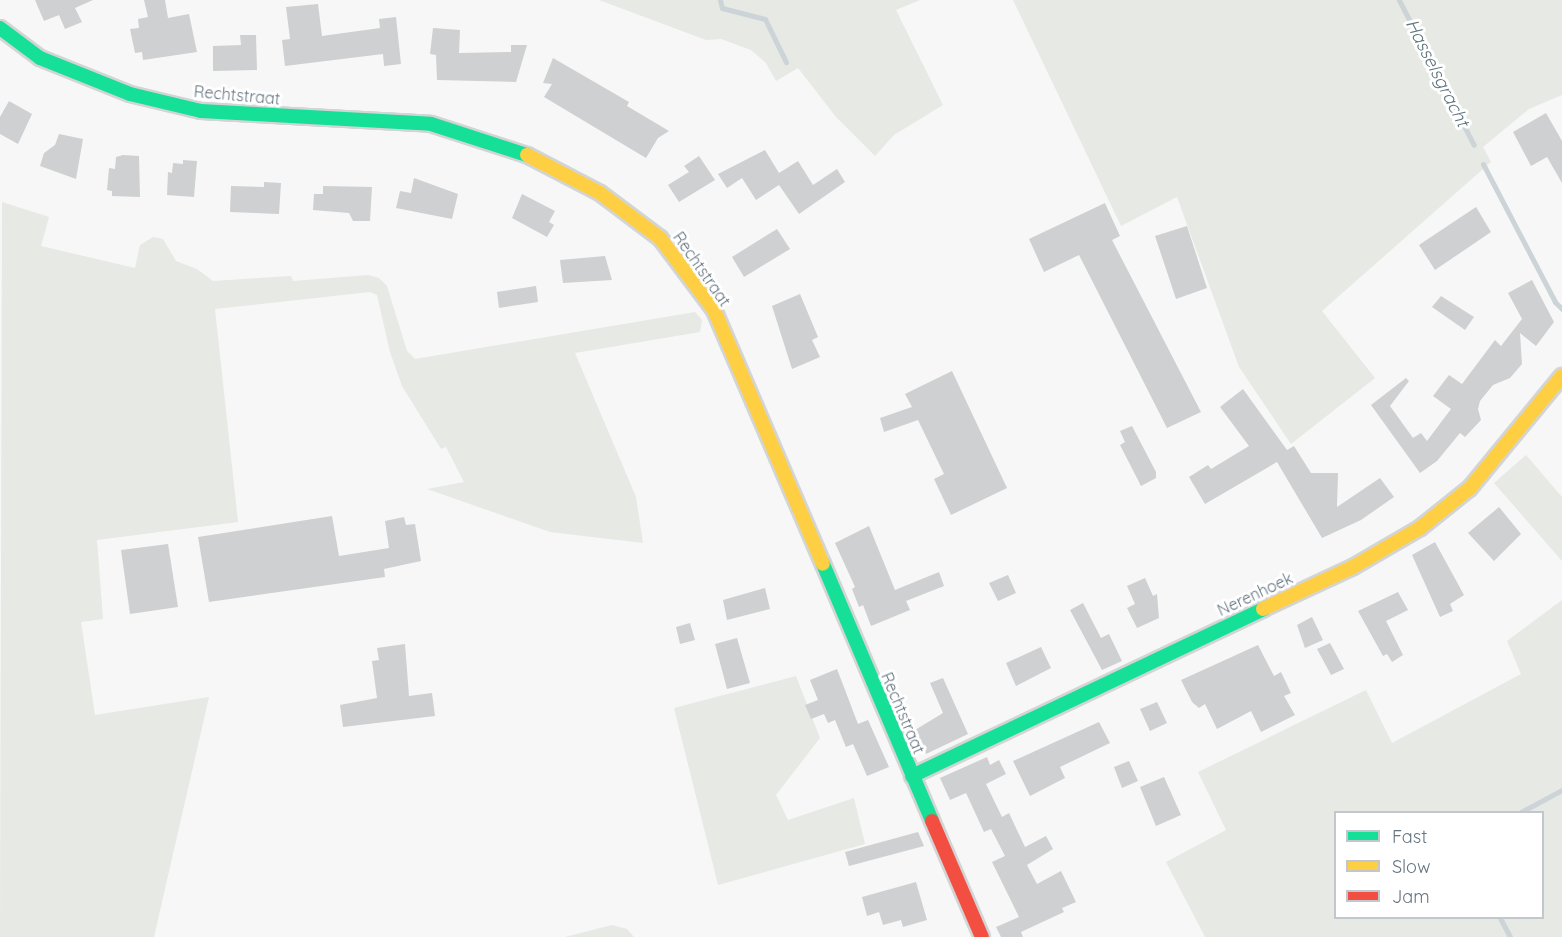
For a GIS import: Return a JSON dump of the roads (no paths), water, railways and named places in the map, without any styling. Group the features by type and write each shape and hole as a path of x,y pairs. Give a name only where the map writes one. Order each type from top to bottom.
{"street":[{"name":"Rechtstraat","path":"0,28 40,58 73,73 129,94 191,109 431,124 510,147 600,193 660,238 714,310 982,937"},
{"name":"Nerenhoek","path":"912,776 1353,567 1420,528 1470,488 1562,376"}],"waterway":[{"path":"720,0 722,8 765,19 786,62"},
{"name":"Hasselsgracht","path":"1399,0 1474,145"},
{"name":"Hasselsgracht","path":"1483,164 1555,302 1562,309"},
{"path":"1523,811 1562,790"},
{"path":"1501,919 1510,937"}]}
